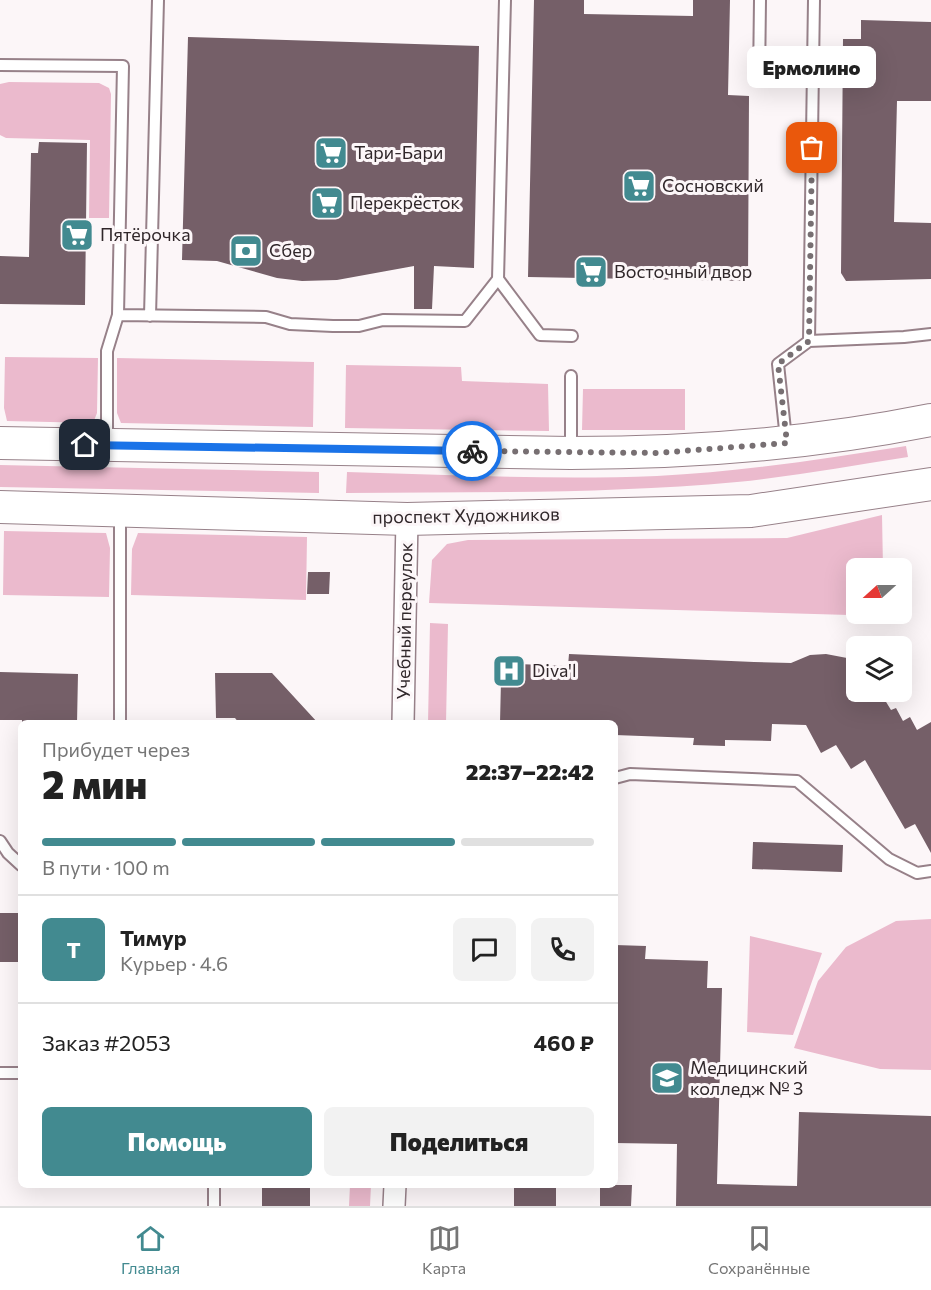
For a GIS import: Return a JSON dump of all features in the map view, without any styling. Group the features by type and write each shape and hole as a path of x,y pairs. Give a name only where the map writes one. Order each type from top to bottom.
{"street":[{"path":"0,443 657,453 787,443 931,420"},
{"name":"проспект Художников","path":"0,507 407,519 751,511 931,484"},
{"name":"Учебный переулок","path":"403,720 407,519"},
{"path":"394,1188 394,1206"}],"lane":[{"path":"150,316 158,0"},
{"path":"118,315 266,317 290,324 333,326 359,326 383,320 465,321 498,279 505,0"},
{"path":"759,81 760,0"},
{"path":"809,341 814,0"},
{"path":"0,66 123,66 118,315 107,351 106,445"},
{"path":"498,279 540,335 572,336"},
{"path":"787,443 778,364 809,341 904,338 931,334"},
{"path":"571,375 571,453"},
{"path":"120,510 120,720"},
{"path":"618,777 630,774 797,781 889,859 917,873 931,872"},
{"path":"0,840 8,853 18,862"},
{"path":"0,1073 18,1073"},
{"path":"214,1188 214,1206"}],"shaded area":[{"path":"9,82 99,83 109,88 111,94 109,218 89,218 90,140 6,138 0,135 0,84"},
{"path":"5,357 98,358 97,413 93,423 7,421 4,408"},
{"path":"117,358 314,362 313,427 121,423 117,413"},
{"path":"346,365 461,367 462,381 548,384 549,431 345,428"},
{"path":"583,389 685,389 685,430 582,430"},
{"path":"906,446 908,457 737,482 639,489 346,493 347,472 463,476 657,476 751,468"},
{"path":"0,465 319,472 319,493 0,487"},
{"path":"882,515 883,558 846,558 846,615 429,603 432,560 447,544 468,540 787,538"},
{"path":"4,531 106,533 110,548 109,597 3,595"},
{"path":"138,533 307,537 306,600 131,595 132,549"},
{"path":"430,623 448,624 446,720 428,720"},
{"path":"931,919 931,1070 880,1069 794,1048 818,981 846,947 896,921"},
{"path":"750,936 822,953 793,1035 747,1032"},
{"path":"350,1188 371,1188 370,1206 349,1206"}],"building":[{"name":"Сосновский","path":"534,0 584,0 584,14 693,16 693,0 730,0 728,95 749,96 748,281 528,277"},
{"path":"861,20 931,22 931,101 897,101 894,222 931,223 931,279 846,281 841,273 843,39 861,39"},
{"name":"Тари-Бари","path":"188,37 479,46 474,268 434,266 432,309 414,309 414,266 337,280 302,281 277,278 217,261 182,260"},
{"path":"39,142 87,143 85,305 0,304 0,256 29,257 31,153 38,153"},
{"path":"308,572 330,572 329,594 307,594"},
{"path":"569,654 791,663 810,655 826,654 846,658 846,702 886,702 891,710 896,708 903,721 910,717 917,730 931,722 931,853 915,824 905,829 865,760 851,769 836,745 821,753 806,725 772,724 771,741 725,740 725,746 693,745 694,738 618,735 618,720 500,720 499,669 502,663 507,661 518,664 568,666"},
{"path":"0,672 78,674 77,720 0,720"},
{"path":"215,673 272,673 315,720 237,720 235,718 216,718"},
{"path":"753,842 843,845 842,872 752,869"},
{"path":"0,913 18,913 18,962 0,962"},
{"name":"Медицинский колледж № 3","path":"618,945 646,946 645,959 708,961 707,988 722,988 717,1184 797,1186 799,1112 931,1116 931,1206 676,1206 677,1144 618,1143"},
{"path":"632,1185 631,1206 600,1206 600,1188"},
{"path":"262,1188 310,1188 310,1206 262,1206"},
{"path":"514,1188 556,1188 556,1206 514,1206"}],"way so far":[{"path":"472,451 657,453 787,443 778,364 809,341 812,148"}],"place":[{"name":"Ермолино","path":"812,148"},
{"name":"Тари-Бари","path":"331,153"},
{"name":"Сосновский","path":"639,186"},
{"name":"Перекрёсток","path":"327,203"},
{"name":"Пятёрочка","path":"77,235"},
{"name":"Сбер","path":"246,251"},
{"name":"Восточный двор","path":"591,272"},
{"name":"Diva'l","path":"509,671"},
{"name":"Медицинский колледж № 3","path":"667,1078"}],"route":[{"path":"85,445 472,451"}]}
